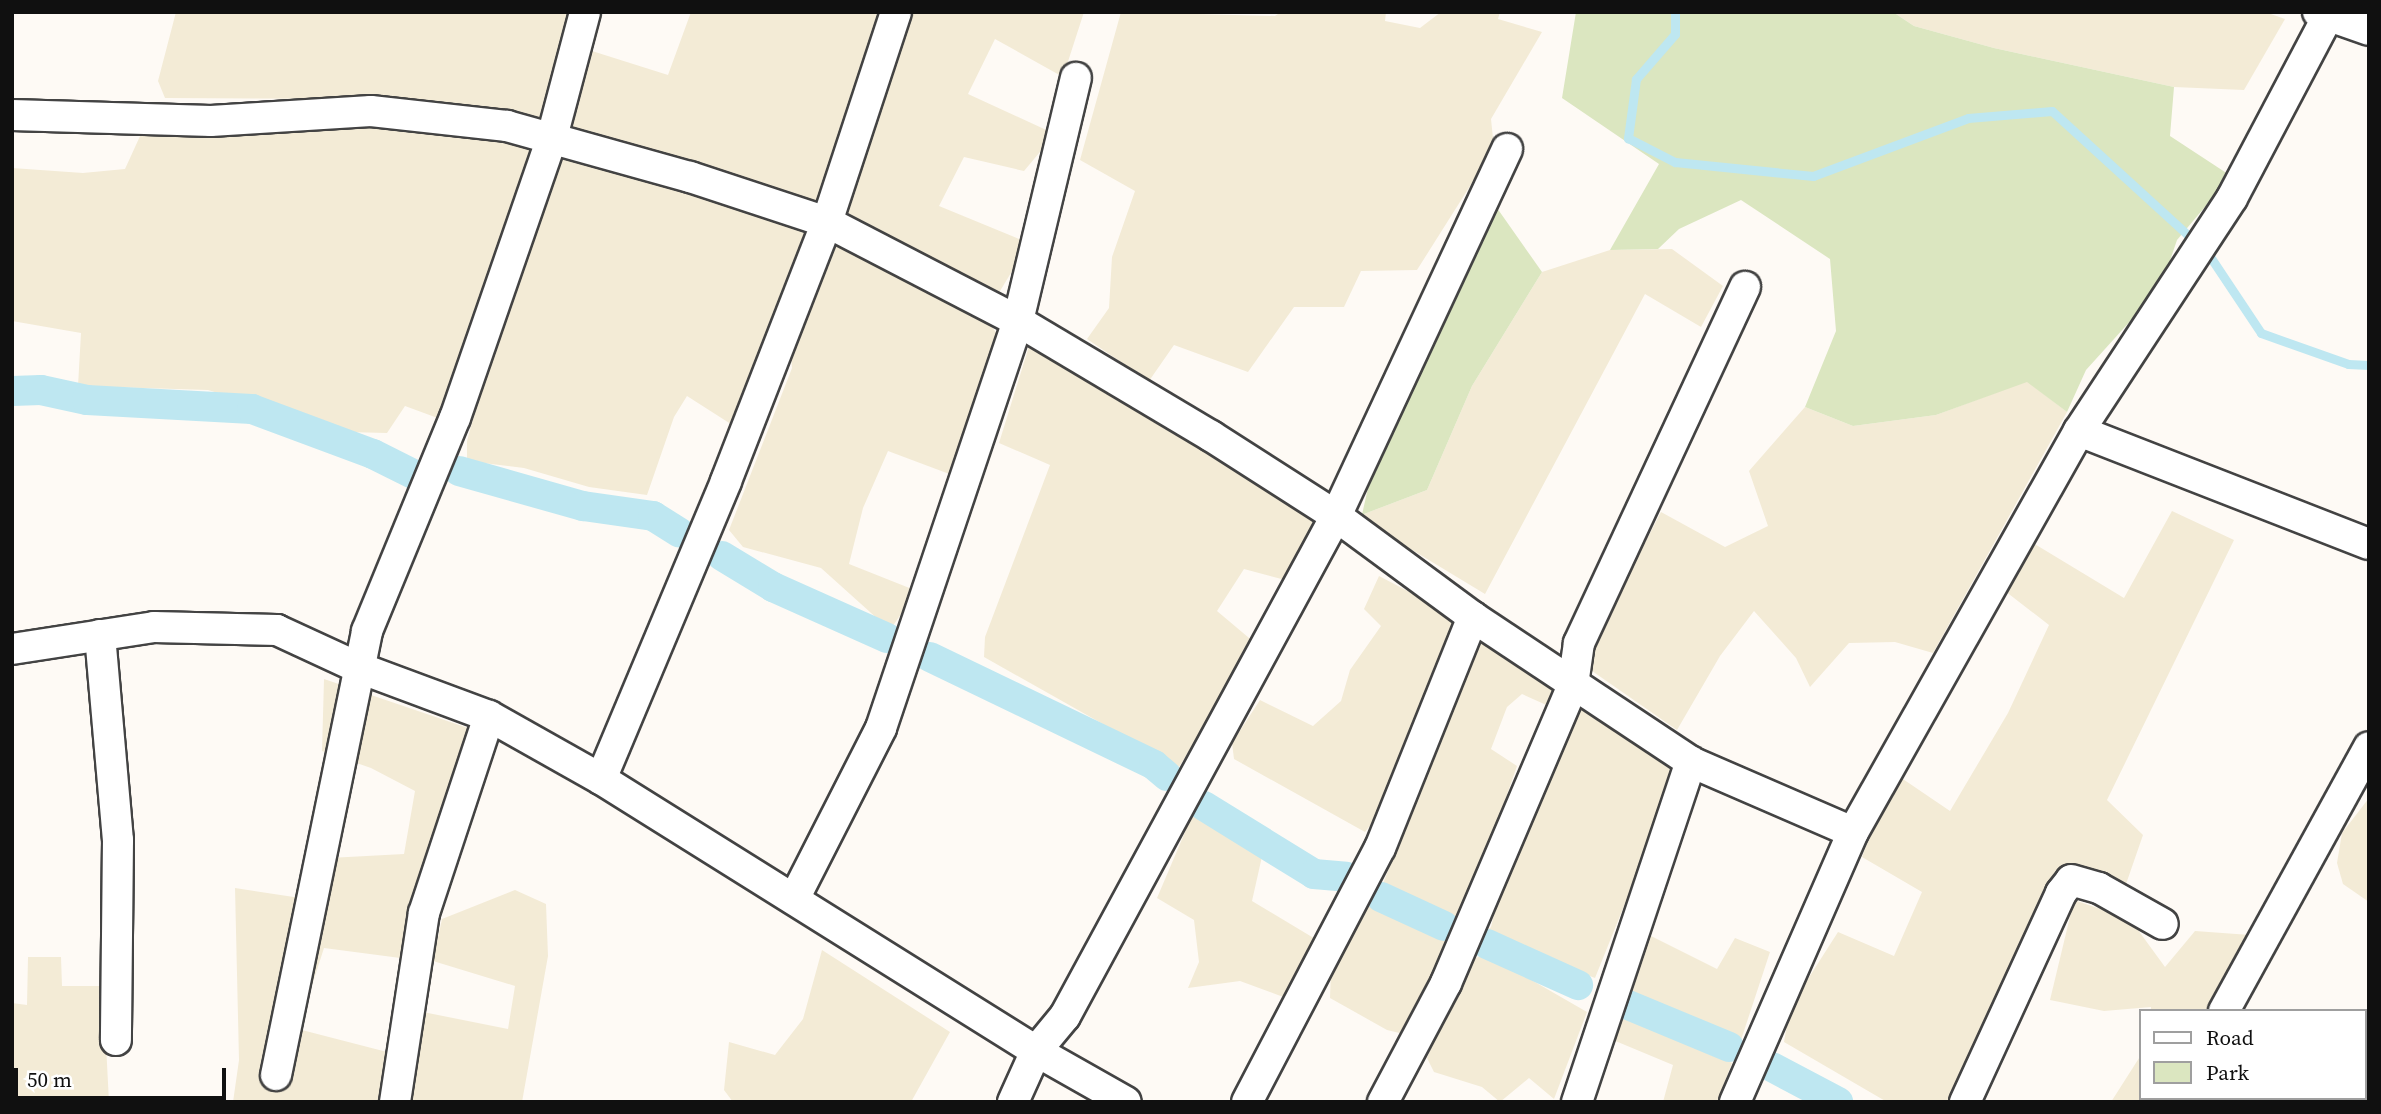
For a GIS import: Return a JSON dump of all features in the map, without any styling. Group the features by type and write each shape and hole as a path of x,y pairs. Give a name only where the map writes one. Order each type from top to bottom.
{"street":[{"path":"276,1075 357,667 367,631 455,418 551,141 585,12"},
{"path":"601,779 726,481 827,222 896,12"},
{"path":"1735,1102 1853,832 2079,431 2232,198 2325,14 2369,30"},
{"path":"794,899 881,728 1018,321 1076,78"},
{"path":"12,115 211,121 371,111 507,126 551,141 690,177 827,222 1018,321 1336,516 1474,617 1691,762 1853,832"},
{"path":"1013,1102 1036,1051 1065,1016 1336,516 1507,149"},
{"path":"1384,1102 1446,983 1573,685 1579,643 1745,287"},
{"path":"2079,431 2369,544"},
{"path":"1247,1102 1380,848 1474,617"},
{"path":"12,649 154,627 277,630 357,667 489,716 601,779 1036,1051 1126,1102"},
{"path":"100,635 118,840 116,1040"},
{"path":"395,1102 424,913 489,716"},
{"path":"2225,1009 2369,747"},
{"path":"1577,1102 1691,762"},
{"path":"1965,1102 2061,894 2071,880 2099,888 2163,925"}],"shaded area":[{"path":"176,12 572,12 542,125 378,99 165,98 158,81"},
{"path":"691,12 884,12 816,209 568,132 592,51 668,75"},
{"path":"911,12 1084,12 1063,77 995,39 968,94 1055,134 1024,171 964,157 939,206 1029,243 997,296 844,214"},
{"path":"1121,12 1275,16 1281,12 1386,12 1385,21 1420,28 1441,12 1500,12 1498,19 1542,32 1491,119 1494,148 1417,270 1361,271 1344,307 1294,307 1248,372 1174,345 1149,381 1087,339 1109,308 1112,257 1135,191 1080,160"},
{"path":"1893,12 2265,12 2285,19 2244,90 2174,87 1994,48 1914,26"},
{"path":"376,119 507,132 538,151 443,420 405,406 387,433 347,432 208,390 78,386 81,333 12,321 12,168 83,173 125,169 146,123"},
{"path":"558,153 723,198 817,230 748,435 687,396 674,417 647,495 589,487 524,468 467,461 467,441 504,308"},
{"path":"831,240 988,320 998,336 952,475 888,451 863,508 849,564 917,591 890,630 821,568 743,547 729,530 792,368 791,356 824,248"},
{"path":"1672,249 1723,286 1701,327 1645,294 1485,594 1361,519 1364,514 1427,490 1472,386 1542,272 1610,250"},
{"path":"1030,343 1326,517 1293,582 1244,569 1217,611 1255,643 1179,767 984,657 985,637 1050,465 999,443"},
{"path":"2027,381 2067,412 1933,653 1895,642 1849,643 1810,687 1796,658 1754,611 1720,656 1677,730 1582,664 1661,512 1725,547 1768,526 1749,471 1805,407 1853,426 1936,415"},
{"path":"2172,511 2234,540 2107,800 2143,835 2125,887 2076,869 1951,1102 1887,1102 1784,1042 1790,1007 1838,932 1894,956 1922,892 1862,857 1894,773 1950,811 2008,713 2049,625 2005,591 2033,543 2124,598"},
{"path":"1379,576 1461,619 1385,806 1365,832 1234,759 1232,743 1260,700 1313,726 1341,701 1350,670 1381,626 1364,609"},
{"path":"1479,639 1553,684 1553,708 1522,694 1507,707 1491,749 1517,766 1462,924 1380,891"},
{"path":"324,679 468,728 408,959 324,948 298,1029 387,1052 381,1102 233,1102 239,1060 235,888 307,899 329,858 404,854 415,791 371,768 322,751"},
{"path":"1580,705 1681,764 1595,978 1483,934 1491,927 1499,894"},
{"path":"2369,798 2369,902 2343,884 2337,863 2342,833"},
{"path":"1197,816 1263,852 1252,901 1322,943 1286,998 1240,981 1188,988 1199,962 1194,920 1157,898 1191,818"},
{"path":"515,890 546,904 548,956 522,1102 407,1102 423,1012 508,1029 515,986 433,961 442,919"},
{"path":"1367,896 1458,941 1412,1036 1387,1030 1330,998 1331,969"},
{"path":"2074,900 2130,919 2165,967 2195,931 2250,935 2208,1009 2151,1007 2104,1011 2050,1000"},
{"path":"1649,935 1717,969 1735,938 1770,952 1740,1043 1632,998 1638,959"},
{"path":"822,950 950,1032 911,1102 733,1102 724,1090 729,1042 775,1055 803,1019"},
{"path":"1486,954 1587,1012 1554,1099 1529,1078 1500,1102 1482,1087 1434,1072 1427,1058 1468,961"},
{"path":"28,957 61,957 62,986 103,986 109,1102 12,1102 12,1003 27,1005"},
{"path":"1623,1009 1732,1063 1717,1102 1663,1102 1673,1065 1613,1040"},
{"path":"2140,1057 2140,1100 2164,1100 2163,1102 2111,1102"}],"green space":[{"path":"1576,12 1893,12 1914,26 1994,48 2174,87 2170,136 2231,176 2177,240 2161,287 2086,370 2067,412 2027,382 1936,415 1853,426 1805,407 1836,331 1830,259 1741,200 1679,229 1658,249 1610,250 1659,164 1562,98"},
{"path":"1497,208 1542,272 1472,386 1427,490 1364,514 1361,519 1376,453 1416,358"}],"waterway":[{"path":"1675,12 1675,34 1636,79 1628,138 1675,162 1813,176 1968,118 2052,111 2191,238"},
{"path":"2211,258 2261,333 2348,364 2369,365"},
{"path":"12,391 41,390 87,400 252,409 373,454 413,474"},
{"path":"459,471 583,506 653,516 679,532"},
{"path":"722,556 773,587 887,638"},
{"path":"930,657 1154,765 1167,776"},
{"path":"1204,806 1314,874 1346,877"},
{"path":"1381,897 1444,926"},
{"path":"1487,944 1578,985"},
{"path":"1621,1002 1729,1047"},
{"path":"1772,1067 1838,1102"}]}
